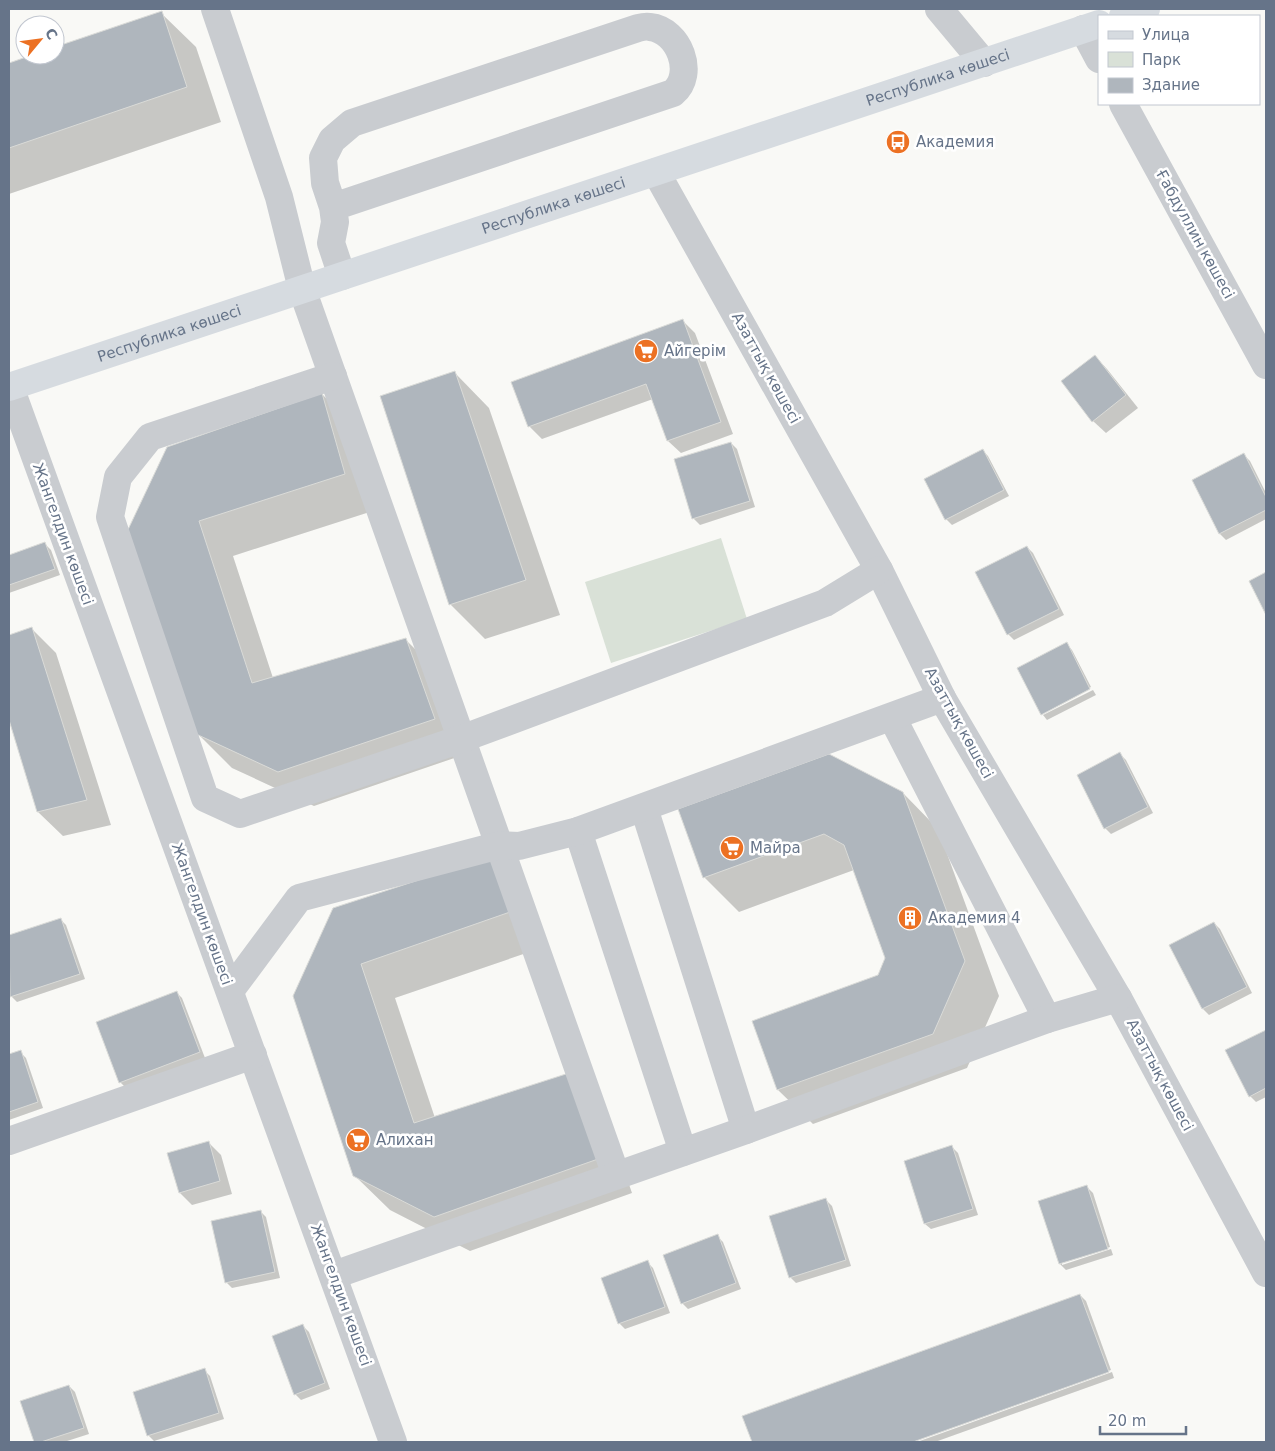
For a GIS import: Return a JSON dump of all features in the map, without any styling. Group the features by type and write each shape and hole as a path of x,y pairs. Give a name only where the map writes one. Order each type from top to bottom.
{"main road":[{"path":"1126,15 1146,9"},
{"name":"Республика көшесі","path":"9,387 1091,27"}],"street":[{"path":"215,9 279,196 302,290 616,1175"},
{"path":"939,9 984,63"},
{"path":"333,207 673,93 682,81 683,56 675,42 662,32 651,27 638,28 352,123 332,140 323,158 325,183 333,207 335,222 331,243 342,276"},
{"path":"1091,27 1098,55"},
{"name":"Ғабдуллин көшесі","path":"1124,105 1266,365"},
{"name":"Азаттық көшесі","path":"656,172 879,570 942,698 1118,998 1266,1273"},
{"path":"333,376 150,437 118,477 110,517 205,798 240,814 461,739 825,604 879,570"},
{"name":"Жангелдин көшесі","path":"9,387 394,1442"},
{"path":"230,991 299,898 500,845 520,846 578,831 942,698"},
{"path":"892,717 1047,1019"},
{"path":"644,808 746,1130"},
{"path":"578,831 683,1152"},
{"path":"334,1275 746,1130 1047,1019 1118,998"},
{"path":"9,1141 253,1055"}],"green space":[{"path":"721,538 747,619 611,663 585,582"}],"building":[{"path":"162,11 187,87 9,148 9,63 15,61 15,65 65,65 65,44"},
{"name":"Айгерім","path":"683,319 721,422 667,441 646,384 528,427 511,382"},
{"path":"1095,355 1126,395 1092,422 1061,381"},
{"path":"455,371 526,580 449,605 380,396"},
{"path":"322,393 345,474 199,521 252,683 406,638 435,719 278,772 196,734 125,536 167,447"},
{"path":"731,442 750,501 692,519 674,459"},
{"path":"983,449 1004,490 945,520 924,479"},
{"path":"1244,453 1266,497 1266,510 1219,534 1192,480"},
{"path":"45,542 55,569 9,585 9,555"},
{"path":"1027,546 1059,609 1007,635 975,572"},
{"path":"1266,572 1266,615 1249,581"},
{"path":"32,627 87,800 37,812 9,720 9,635"},
{"path":"1067,642 1090,689 1041,715 1017,668"},
{"path":"1120,752 1148,807 1104,829 1077,775"},
{"name":"Академия 4","path":"829,754 903,792 965,961 933,1034 777,1090 752,1021 878,975 885,958 844,845 824,834 703,878 678,809"},
{"path":"492,856 510,912 361,964 414,1123 569,1073 598,1159 434,1217 353,1176 293,996 333,908"},
{"path":"61,918 80,974 10,997 9,935"},
{"path":"1214,922 1247,987 1202,1009 1169,945"},
{"path":"177,991 200,1052 119,1083 96,1022"},
{"path":"1266,1030 1266,1088 1249,1097 1225,1050"},
{"path":"21,1050 38,1102 9,1112 9,1054"},
{"path":"209,1141 220,1181 179,1193 167,1153"},
{"path":"952,1145 973,1209 924,1224 904,1161"},
{"path":"1087,1185 1108,1249 1059,1264 1038,1201"},
{"path":"826,1198 846,1260 789,1278 769,1216"},
{"path":"261,1210 275,1272 225,1283 211,1221"},
{"path":"718,1234 736,1283 681,1304 663,1255"},
{"path":"648,1260 665,1307 618,1324 601,1278"},
{"path":"1080,1294 1109,1372 913,1442 752,1442 742,1416"},
{"path":"303,1324 325,1383 294,1395 272,1336"},
{"path":"205,1368 219,1413 147,1436 133,1392"},
{"path":"69,1385 84,1428 41,1442 34,1442 20,1401"}],"place":[{"name":"Академия","path":"898,142"},
{"name":"Айгерім","path":"646,351"},
{"name":"Майра","path":"732,848"},
{"name":"Академия 4","path":"910,918"},
{"name":"Алихан","path":"358,1140"}]}
